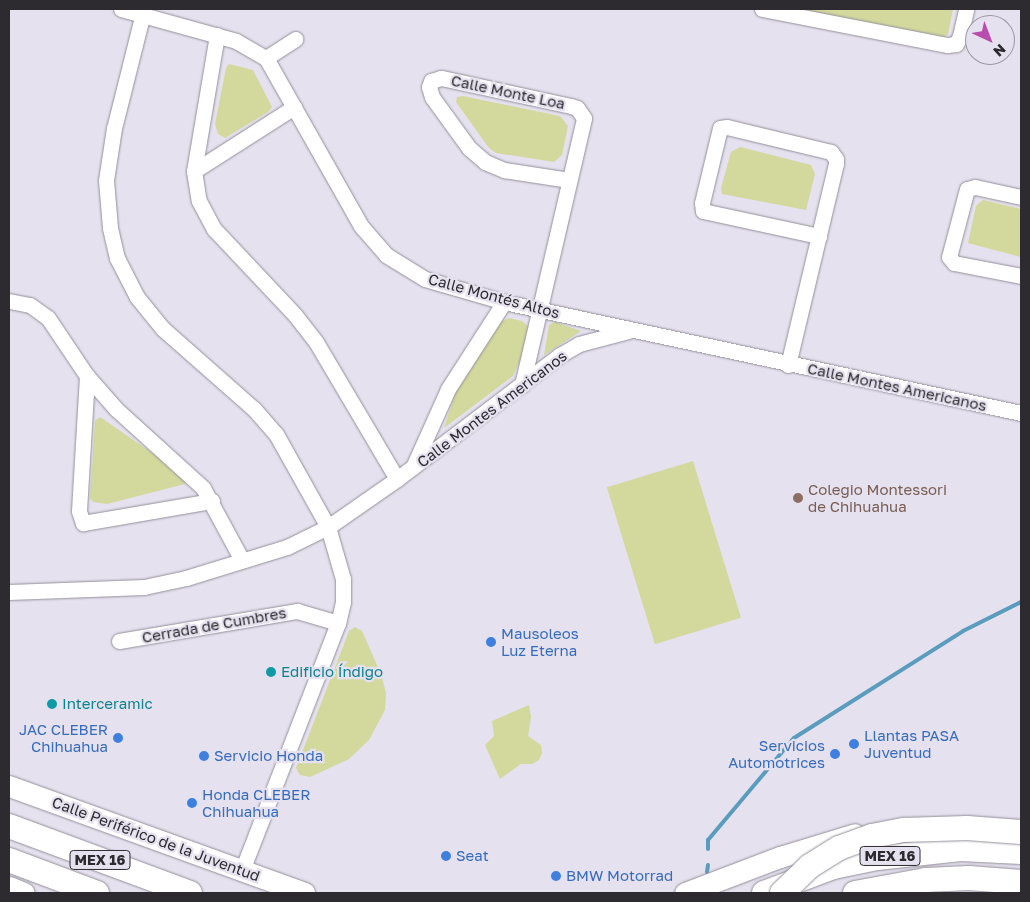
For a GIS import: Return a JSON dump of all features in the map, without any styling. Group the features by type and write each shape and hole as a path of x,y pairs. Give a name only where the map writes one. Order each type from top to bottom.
{"highway":[{"name":"MEX 16","path":"9,826 190,893"},
{"path":"782,893 810,866 839,848 872,836 904,830 967,828 1021,832"},
{"name":"MEX 16","path":"764,893 833,867 877,858 961,849 1021,852"},
{"name":"MEX 16","path":"9,860 97,893"},
{"path":"44,873 82,893"},
{"name":"MEX 16","path":"855,893 926,880 969,878 1021,882"}],"main road":[{"name":"Calle Periférico de la Juventud","path":"9,786 304,893"},
{"path":"685,893 788,854 870,830 934,822 1021,825"},
{"path":"9,887 24,893"}],"street":[{"name":"Calle Montés Altos","path":"120,9 143,12 247,45 266,58 360,226 386,254 424,279 504,302 630,330"},
{"path":"762,9 948,45 956,44 960,36 966,9"},
{"path":"143,12 114,128 106,180 109,220 118,258 137,297 162,328 254,408 276,434 328,527 343,578 343,602 338,623 242,870"},
{"path":"217,35 194,172 195,188 205,216 226,243 306,327 397,479"},
{"path":"266,58 296,39"},
{"name":"Calle Monte Loa","path":"522,385 542,309 569,180 584,123 578,108 441,78 431,82 429,87 432,97 469,148 484,162 504,170 569,180"},
{"path":"194,172 294,107"},
{"path":"788,365 819,236 836,164 834,154 727,126 720,128 702,203 703,211 819,236"},
{"path":"1021,197 975,187 966,189 949,257 954,263 1021,276"},
{"path":"9,301 30,305 48,318 87,376 131,424 193,476 212,501 242,560"},
{"path":"413,468 448,389 504,302"},
{"name":"Calle Montes Americanos","path":"9,592 144,587 287,547 328,527 413,468 579,344 630,330 1021,413"},
{"path":"87,376 79,511 83,523 212,501"},
{"name":"Cerrada de Cumbres","path":"119,642 296,611 338,623"}],"green space":[{"path":"798,9 953,9 948,34 941,39"},
{"path":"229,64 253,70 272,107 268,112 225,138 218,134 215,124 226,68"},
{"path":"463,96 560,116 568,126 562,155 554,162 496,153 489,148 456,102 457,97"},
{"path":"740,147 811,165 815,174 806,210 722,194 721,188 731,152"},
{"path":"983,200 1021,209 1021,257 968,243 976,206"},
{"path":"509,318 522,321 528,326 523,354 513,376 444,428 463,369 499,323"},
{"path":"555,322 581,331 544,355 549,325"},
{"path":"100,417 164,461 184,479 185,484 107,504 93,502 90,498 95,421"},
{"path":"693,461 741,618 655,644 607,487"},
{"path":"355,627 362,631 381,674 386,693 385,710 369,740 349,759 310,777 300,775 296,768 349,631"},
{"path":"529,705 531,717 528,736 541,745 542,753 539,760 532,764 521,764 500,779 485,745 494,736 492,721"}],"waterway":[{"path":"708,849 708,840 794,738 963,631 1021,602"},
{"path":"707,872 708,865"}],"place":[{"name":"Colegio Montessori de Chihuahua","path":"798,498"},
{"name":"Mausoleos Luz Eterna","path":"491,642"},
{"name":"Edificio Índigo","path":"271,672"},
{"name":"Interceramic","path":"52,704"},
{"name":"JAC CLEBER Chihuahua","path":"118,738"},
{"name":"Llantas PASA Juventud","path":"854,744"},
{"name":"Servicios Automotrices","path":"835,754"},
{"name":"Servicio Honda","path":"204,756"},
{"name":"Honda CLEBER Chihuahua","path":"192,803"},
{"name":"Seat","path":"446,856"},
{"name":"BMW Motorrad","path":"556,876"}]}
